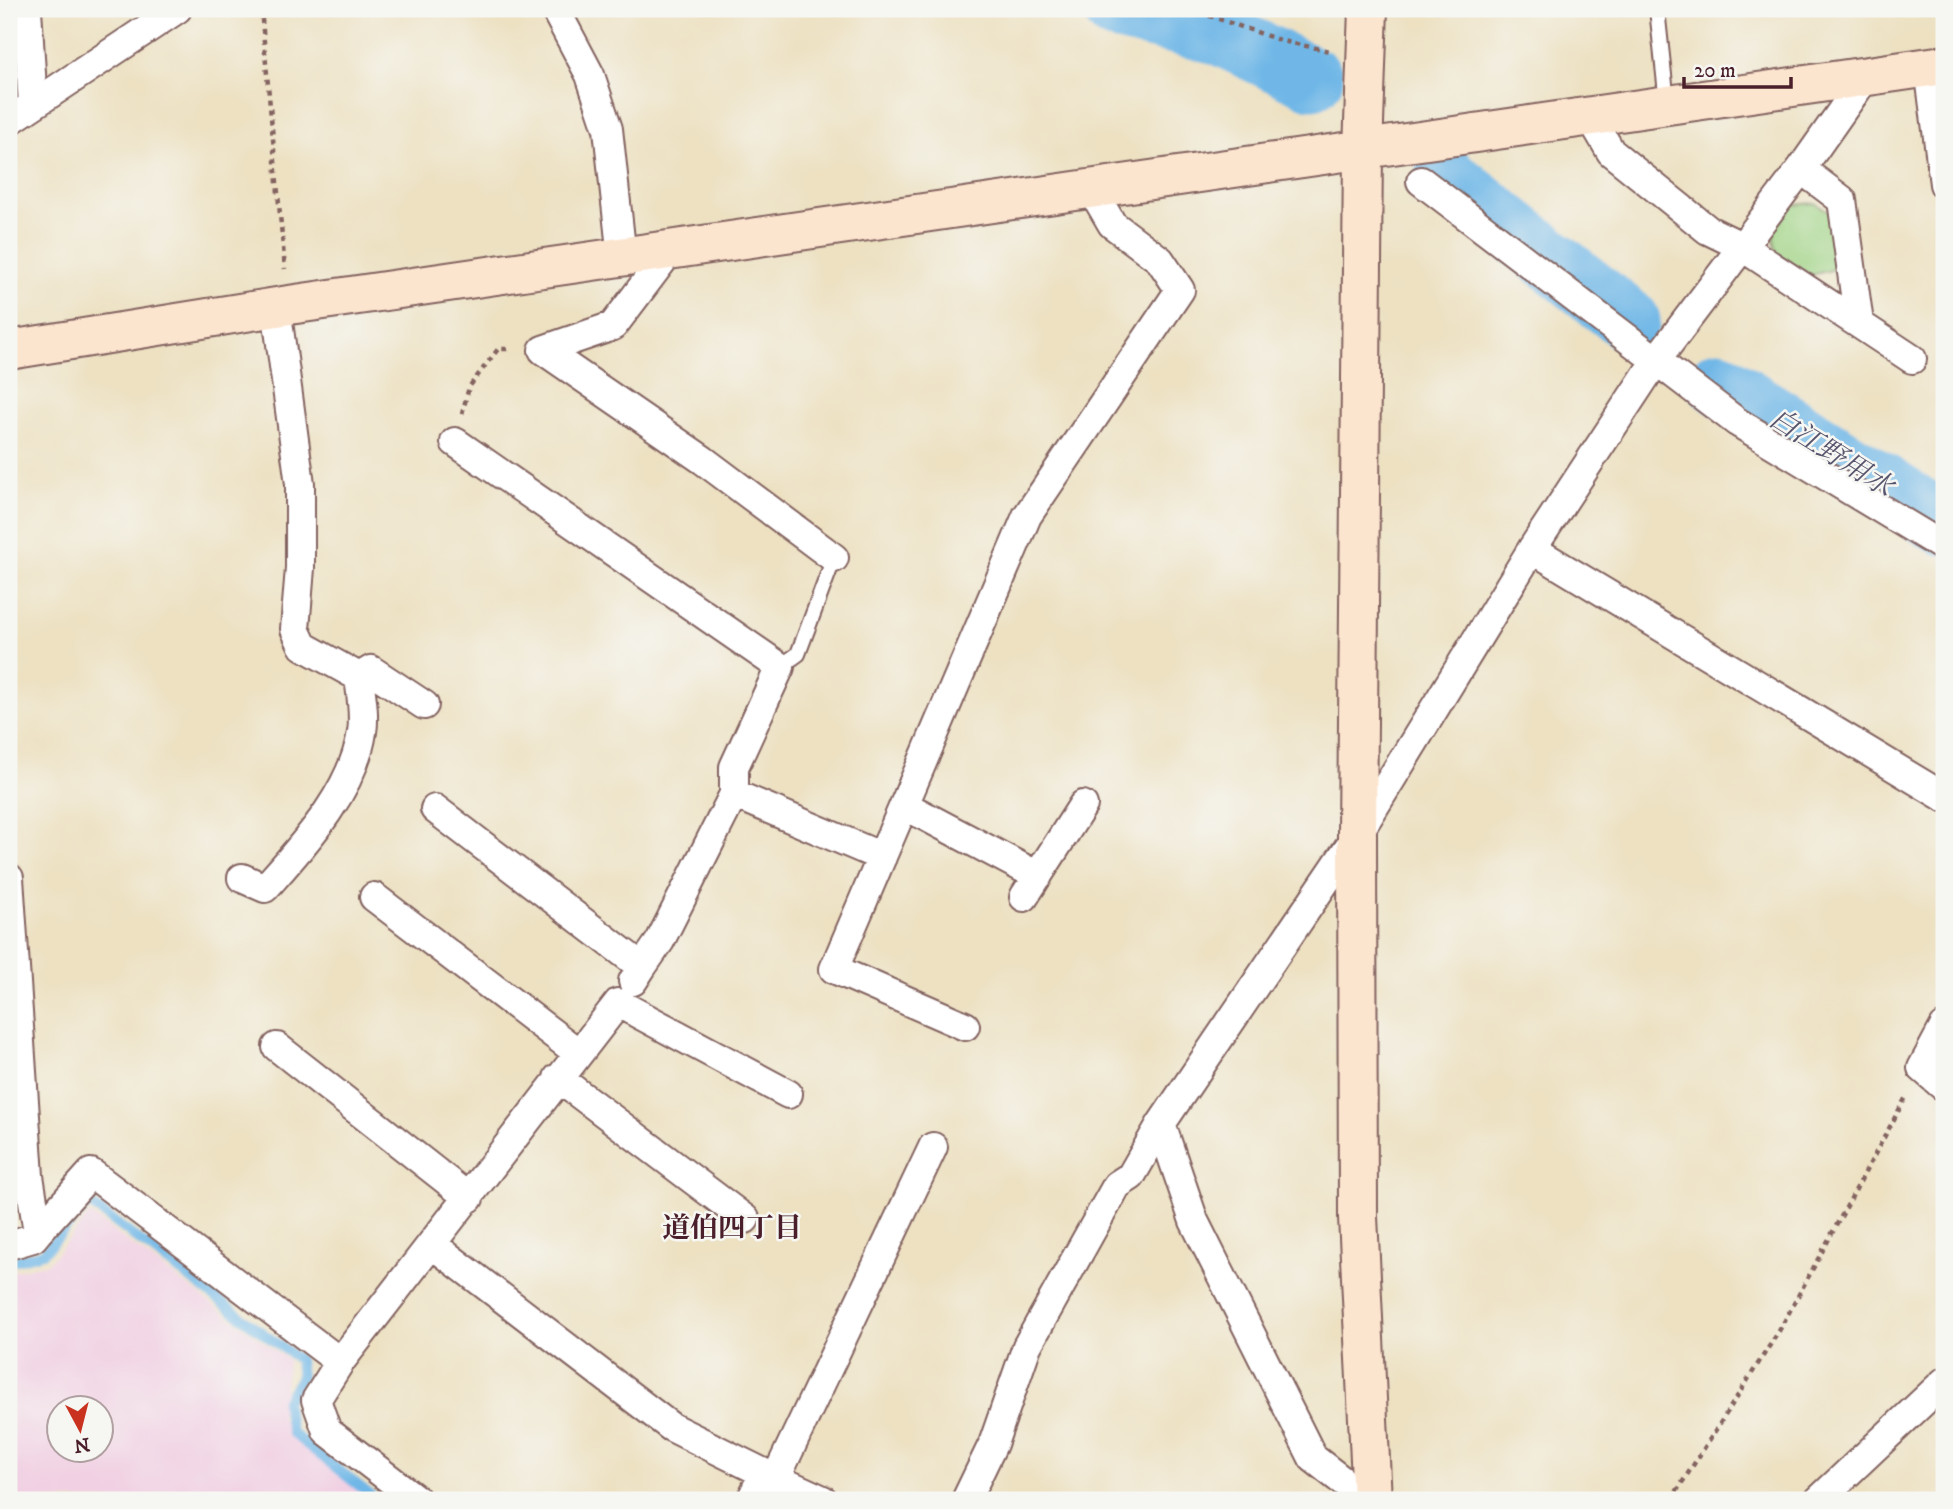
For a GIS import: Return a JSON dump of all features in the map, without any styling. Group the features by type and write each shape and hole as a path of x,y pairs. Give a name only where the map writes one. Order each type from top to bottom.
{"street":[{"path":"27,9 33,105"},
{"path":"9,121 177,9"},
{"path":"555,9 590,75 608,129 622,258"},
{"path":"1368,9 1363,151 1357,835 1358,1217 1370,1500"},
{"path":"9,350 283,306 1936,67 1944,184"},
{"path":"966,1500 993,1444 1027,1346 1117,1185 1131,1176 1161,1124 1357,835 1532,549 1654,362 1801,169 1867,75"},
{"path":"1590,117 1611,152 1708,230 1741,246 1912,359"},
{"path":"1801,169 1842,200 1859,323"},
{"path":"1421,181 1654,362 1737,422 1944,547"},
{"path":"965,1026 834,969 1027,516 1180,290 1160,260 1112,224 1091,188"},
{"path":"542,351 613,326 669,252"},
{"path":"283,306 300,484 300,568 295,629 303,646 359,677"},
{"path":"542,351 703,460 834,558"},
{"path":"417,1500 327,1431 316,1400 340,1362 618,1003 660,941 734,794 734,767 780,667 455,442"},
{"path":"1532,549 1944,797"},
{"path":"359,677 371,670 424,705"},
{"path":"242,878 265,888 296,852 342,786 362,732 359,677"},
{"path":"734,794 882,857"},
{"path":"904,806 1031,887 1083,805"},
{"path":"435,809 642,967"},
{"path":"9,878 29,1176 38,1232"},
{"path":"374,897 578,1052"},
{"path":"618,1003 788,1094"},
{"path":"1944,1027 1922,1068 1944,1087"},
{"path":"277,1047 469,1198"},
{"path":"558,1078 745,1219"},
{"path":"1161,1124 1194,1221 1313,1458 1370,1500"},
{"path":"751,1500 770,1476 933,1147"},
{"path":"9,1245 33,1238 91,1173 340,1362"},
{"path":"433,1245 671,1427 823,1500"},
{"path":"1819,1500 1944,1382"}],"lane":[{"path":"1657,9 1667,104"},
{"path":"780,667 798,654 834,558"}],"path":[{"path":"261,9 283,306"},
{"path":"1190,9 1282,41 1367,55"},
{"path":"455,442 470,387 498,349 542,351"},
{"path":"1671,1500 1779,1331 1922,1068"}],"shaded area":[{"path":"90,1214 288,1360 281,1418 380,1500 9,1500 9,1272 48,1263"}],"green space":[{"path":"1815,203 1832,213 1839,268 1811,275 1777,258 1773,232 1792,205"}],"waterway":[{"name":"白江野用水","path":"1115,9 1218,33 1312,78"},
{"name":"白江野用水","path":"1446,177 1629,321"},
{"name":"白江野用水","path":"1718,382 1944,524"},
{"path":"9,1262 43,1253 89,1203 299,1360 301,1377 285,1402 292,1433 377,1500"}],"district":[{"name":"道伯四丁目","path":"732,1228"}]}
